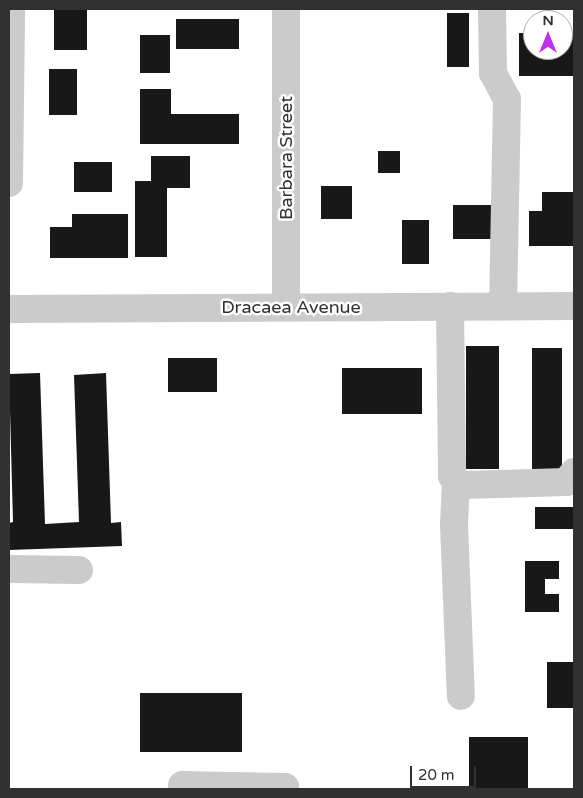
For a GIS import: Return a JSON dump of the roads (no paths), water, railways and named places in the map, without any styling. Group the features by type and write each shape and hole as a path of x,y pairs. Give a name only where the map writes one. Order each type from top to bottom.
{"street":[{"path":"9,183 11,9"},
{"name":"Barbara Street","path":"286,9 286,306"},
{"path":"492,9 493,73 506,98 502,306"},
{"name":"Dracaea Avenue","path":"9,309 286,306 574,306"},
{"path":"450,306 452,476 461,485 566,482 574,472"},
{"path":"456,481 454,525 460,696"},
{"path":"9,569 79,570"},
{"path":"182,785 285,788"}]}
